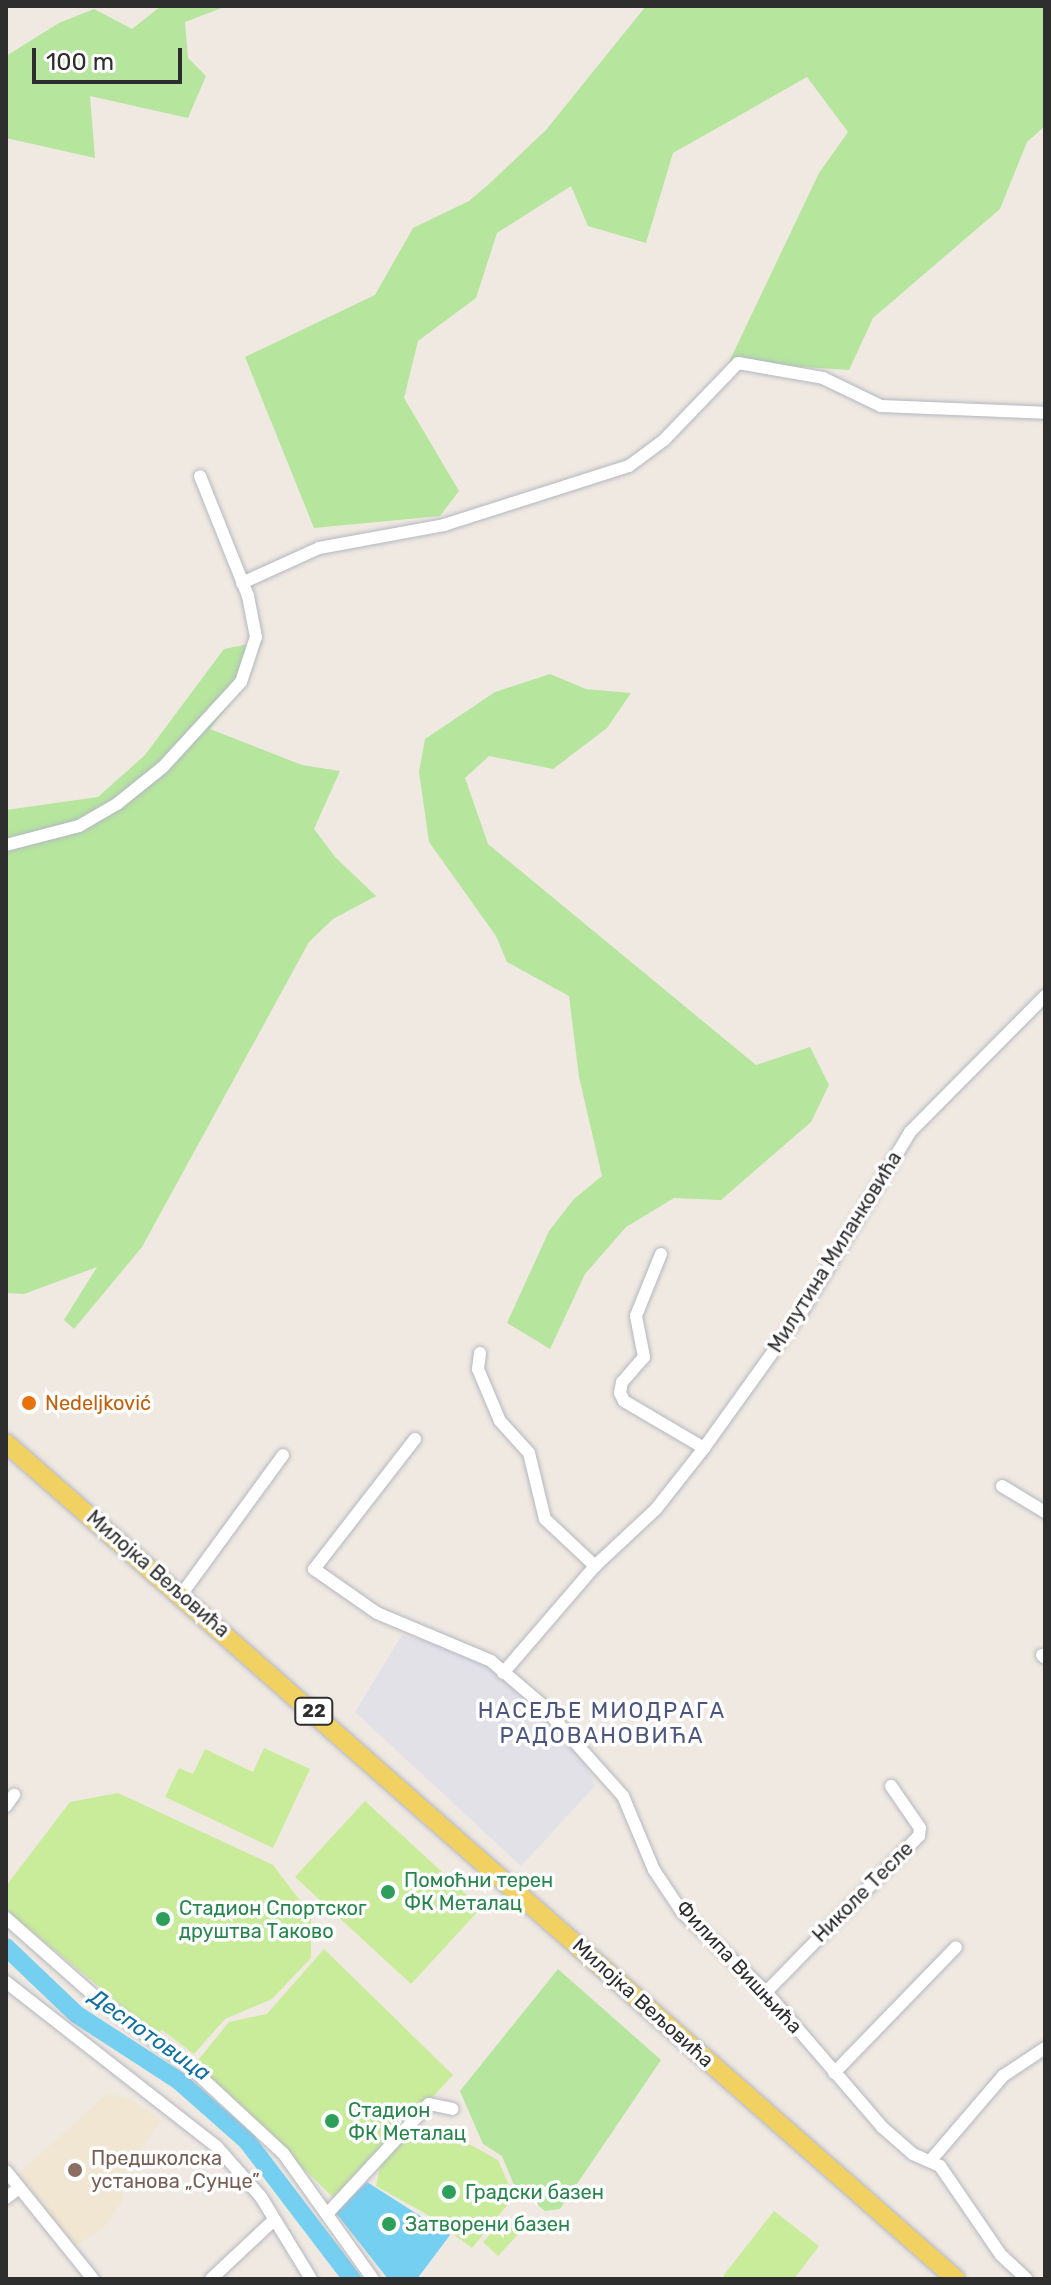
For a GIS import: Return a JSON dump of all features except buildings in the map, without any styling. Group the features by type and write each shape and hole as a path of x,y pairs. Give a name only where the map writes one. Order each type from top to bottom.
{"main road":[{"name":"Милојка Вељовића","path":"6,1443 952,2278"}],"street":[{"path":"242,583 319,548 444,525 629,466 664,440 738,363 823,378 881,406 1045,413"},
{"path":"6,845 79,826 117,804 163,767 241,682 256,637 242,583 200,476"},
{"name":"Милутина Миланковића","path":"503,1673 595,1566 656,1509 704,1448 801,1313 910,1132 1045,996"},
{"path":"661,1254 636,1316 644,1357 622,1382 620,1393 624,1401 704,1448"},
{"path":"480,1353 478,1369 500,1421 529,1453 545,1519 595,1566"},
{"name":"Филипа Вишњића","path":"415,1439 314,1569 377,1613 486,1659 540,1703 623,1796 654,1870 682,1912 766,1992 834,2073 901,2145 931,2160 1001,2255 1027,2279"},
{"path":"181,1595 283,1455"},
{"path":"1002,1486 1045,1512"},
{"name":"Николе Тесле","path":"766,1992 919,1836 920,1828 891,1786"},
{"path":"6,1918 100,2001 190,2067 283,2153 373,2279"},
{"path":"834,2073 956,1947"},
{"path":"6,1982 217,2147 274,2220 304,2276"},
{"path":"931,2160 1003,2076 1045,2048"},
{"path":"327,2214 429,2104 452,2109"},
{"path":"6,2171 93,2279"},
{"path":"6,2198 19,2188"},
{"path":"211,2279 274,2220"}],"shaded area":[{"path":"402,1635 486,1659 578,1747 595,1786 521,1866 355,1712"},
{"name":"Предшколска установа „Сунце”","path":"108,2093 133,2101 161,2120 118,2182 123,2200 105,2226 76,2246 18,2174"}],"green space":[{"path":"161,6 227,6 185,22 188,58 206,76 188,118 90,96 95,158 6,138 6,56 59,23 94,9 132,29"},
{"path":"646,6 1045,6 1045,126 1027,142 1000,209 873,318 849,370 729,362 819,173 848,132 807,77 673,153 646,243 588,226 571,186 497,233 476,298 418,341 404,398 459,491 440,516 314,528 245,357 375,295 413,228 469,201 546,130"},
{"path":"263,641 239,691 210,729 302,765 340,771 314,829 336,858 376,896 333,919 309,942 142,1247 74,1329 64,1320 97,1267 24,1294 6,1293 6,810 98,797 145,755 224,649"},
{"path":"550,674 586,689 631,693 607,728 553,769 489,756 465,778 488,844 756,1065 810,1047 829,1085 811,1122 721,1200 674,1198 626,1227 585,1274 550,1349 507,1323 549,1231 574,1199 602,1176 579,1077 569,996 507,962 496,936 429,842 419,772 425,739 495,692"},
{"path":"264,1748 310,1769 273,1848 165,1797 179,1768 193,1774 205,1749 253,1772"},
{"name":"Стадион Спортског друштва Таково","path":"118,1793 273,1865 311,1915 311,1958 272,1999 225,2019 194,2054 162,2030 156,2034 6,1910 6,1886 70,1802"},
{"name":"Помоћни терен ФК Металац","path":"365,1801 481,1908 411,1984 295,1877"},
{"name":"Стадион ФК Металац","path":"324,1949 453,2075 337,2201 195,2064 229,2022 267,2014"},
{"path":"558,1969 661,2060 560,2209 545,2211 514,2185 502,2156 483,2144 460,2091"},
{"name":"Градски базен","path":"403,2133 471,2145 498,2160 514,2197 472,2248 426,2214 376,2186 383,2153"},
{"path":"774,2211 819,2246 794,2279 727,2279 723,2276"},
{"path":"506,2217 521,2231 498,2256 483,2242"}],"water":[{"name":"Затворени базен","path":"367,2182 450,2235 417,2279 388,2279 336,2213"}],"waterway":[{"name":"Деспотовица","path":"6,1947 76,2014 179,2081 247,2141 352,2279"}],"place":[{"name":"Nedeljković","path":"29,1403"},
{"name":"Помоћни терен ФК Металац","path":"388,1892"},
{"name":"Стадион Спортског друштва Таково","path":"163,1919"},
{"name":"Стадион ФК Металац","path":"332,2121"},
{"name":"Предшколска установа „Сунце”","path":"75,2170"},
{"name":"Градски базен","path":"449,2192"},
{"name":"Затворени базен","path":"389,2224"}],"district":[{"name":"НАСЕЉЕ МИОДРАГА РАДОВАНОВИЋА","path":"602,1722"}]}
